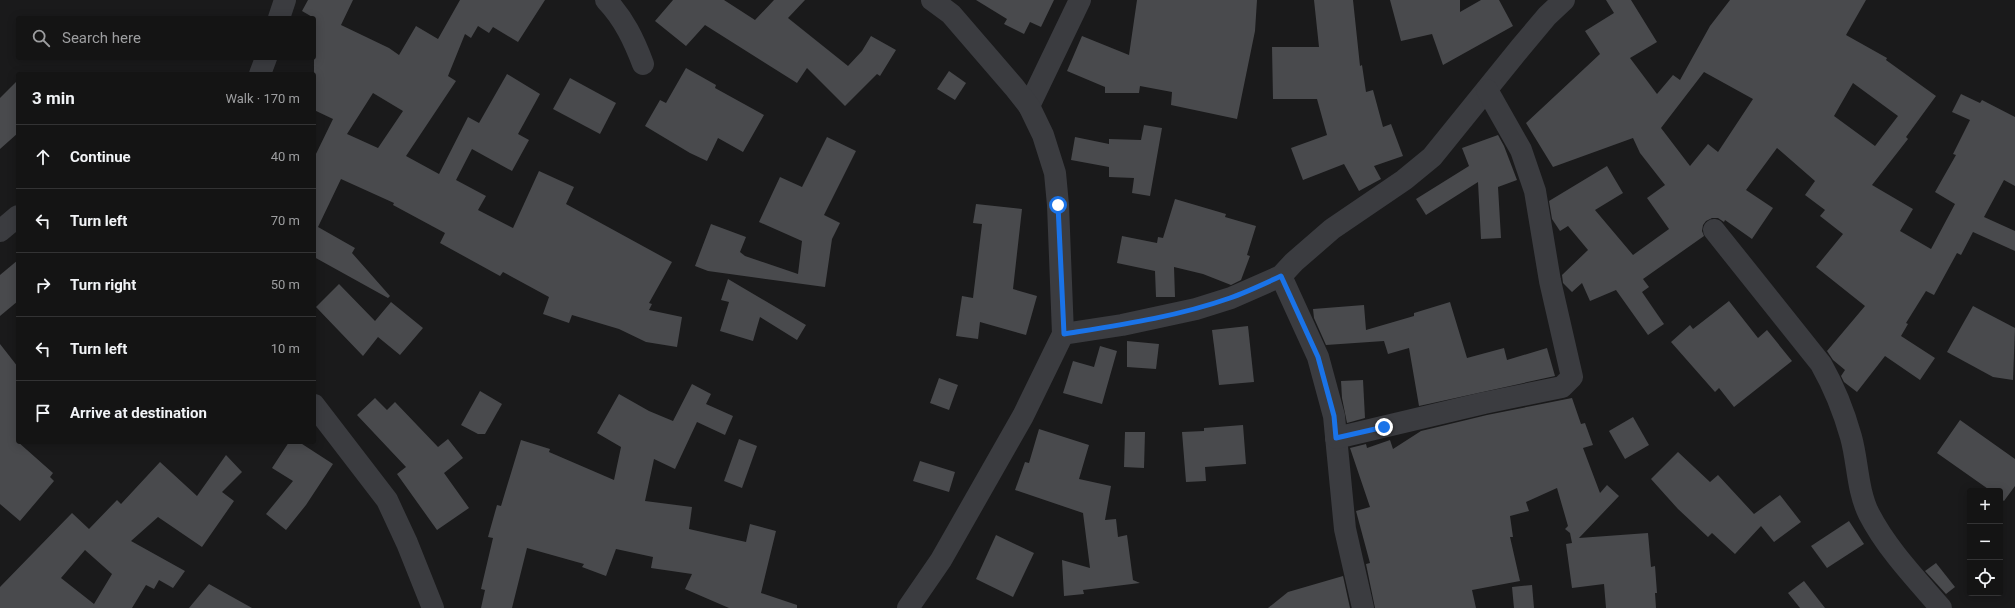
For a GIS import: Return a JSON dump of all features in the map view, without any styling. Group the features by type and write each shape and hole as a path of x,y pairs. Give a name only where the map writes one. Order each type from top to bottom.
{"street":[{"path":"280,16 285,0"},
{"path":"606,0 618,12 632,35 643,64"},
{"path":"908,608 941,560 1023,416 1064,334 1058,205 1055,173 1043,135 1029,106 951,14 932,0"},
{"path":"1029,106 1080,0"},
{"path":"1064,334 1122,325 1196,309 1231,298 1281,276 1294,262 1332,229 1404,180 1432,157 1547,16 1564,0"},
{"path":"261,72 265,60"},
{"path":"1336,438 1484,403 1562,388 1572,377 1550,280 1535,191 1522,150 1487,90"},
{"path":"0,232 16,218"},
{"path":"1714,230 1821,364 1833,387 1851,438 1857,475 1869,514 1898,557 1941,608"},
{"path":"1281,276 1318,357 1334,416 1345,530 1363,608"},
{"path":"316,408 387,500 407,543 433,608"}],"building":[{"path":"308,0 353,0 341,25 389,48 399,55 416,26 438,39 460,0 545,0 518,42 493,27 489,33 478,26 471,38 465,34 448,76 456,81 406,156 439,174 468,117 479,123 507,74 540,94 518,134 529,140 512,171 472,149 456,180 486,196 478,210 513,228 539,171 574,187 566,204 672,262 649,303 652,304 649,310 682,317 677,347 646,342 619,329 572,315 569,323 543,314 549,297 503,272 500,276 440,243 445,233 393,205 394,203 341,179 318,227 355,248 352,253 390,296 388,298 316,258 316,154 333,119 316,111 316,72 314,72 314,60 316,60 316,16 311,16 302,11","holes":["373,93 403,111 378,148 347,134"]},
{"path":"673,0 724,0 755,20 774,0 805,0 788,18 848,66 862,51 871,36 896,50 880,76 877,74 845,106 807,68 797,83 705,25 686,46 655,21"},
{"path":"976,0 1054,0 1041,27 1030,22 1024,34 1004,24 1007,19"},
{"path":"1137,0 1257,0 1255,31 1237,119 1171,105 1172,92 1140,86 1139,93 1105,93 1105,87 1067,71 1082,36 1129,55"},
{"path":"1314,0 1353,0 1360,66 1362,65 1366,92 1373,90 1383,127 1391,124 1403,156 1374,166 1381,179 1359,191 1344,164 1303,180 1291,148 1327,135 1317,99 1273,99 1272,47 1319,47"},
{"path":"1390,0 1460,0 1460,12 1481,0 1499,0 1513,26 1443,65 1432,34 1401,41"},
{"path":"1606,0 1631,0 1657,42 1630,58 1657,94 1673,75 1680,80 1710,26 1730,0 1866,0 1846,35 1887,58 1886,60 1936,96 1906,137 1908,139 1872,185 1913,209 1900,231 1931,249 1955,204 1935,192 1956,155 1953,154 1970,120 1952,112 1961,94 1980,103 1982,100 2015,117 2015,186 2004,180 1984,217 2015,231 2015,251 1973,232 1961,255 1957,253 1934,295 1926,291 1906,323 1908,324 1901,336 1935,358 1920,380 1885,356 1857,392 1844,382 1841,376 1845,370 1833,360 1827,351 1865,306 1816,267 1843,234 1820,216 1825,210 1805,195 1815,181 1777,148 1746,190 1773,208 1752,239 1725,220 1724,222 1718,218 1712,218 1706,221 1703,225 1702,231 1704,236 1643,279 1649,287 1642,292 1664,324 1648,335 1616,290 1590,301 1582,283 1572,292 1563,283 1562,275 1588,250 1568,226 1560,231 1552,219 1549,201 1607,166 1623,193 1595,210 1633,255 1669,229 1647,198 1665,185 1640,153 1633,138 1553,167 1526,123 1600,54 1585,31 1614,13","holes":["1704,72 1753,99 1718,152 1708,144 1690,166 1661,128","1853,83 1898,116 1875,146 1834,116"]},
{"path":"686,68 716,85 715,88 764,115 743,152 718,138 707,161 690,153 645,126 660,100 666,103"},
{"path":"949,71 966,83 955,100 937,89"},
{"path":"570,78 616,103 600,134 553,109"},
{"path":"16,82 16,135 0,149 0,98"},
{"path":"1144,125 1162,128 1150,196 1132,193 1134,178 1109,177 1109,167 1071,160 1075,137 1109,144 1109,139 1141,140"},
{"path":"1498,135 1504,146 1517,180 1498,187 1501,238 1481,239 1478,182 1426,215 1416,199 1469,166 1462,148"},
{"path":"827,137 856,151 824,215 840,223 832,239 825,287 708,271 695,266 711,224 746,237 740,252 745,256 798,274 802,241 759,222 780,177 802,187"},
{"path":"1175,199 1226,214 1225,217 1256,226 1247,255 1250,256 1241,280 1231,285 1203,274 1174,267 1175,297 1156,297 1155,271 1117,263 1122,236 1157,243 1158,237 1163,238"},
{"path":"976,204 1022,209 1013,289 1037,296 1026,335 980,322 978,339 956,336 962,296 973,298 982,224 973,223"},
{"path":"16,262 16,303 0,316 0,275"},
{"path":"728,279 806,325 797,340 760,317 753,341 720,331 729,302 721,300"},
{"path":"339,284 375,321 391,302 423,328 400,355 378,337 363,356 316,307"},
{"path":"1729,301 1758,338 1767,330 1792,361 1734,407 1719,388 1715,392 1671,342 1690,325 1693,329"},
{"path":"1450,302 1467,358 1504,348 1507,360 1547,348 1555,376 1419,406 1409,348 1388,354 1384,341 1326,345 1314,318 1313,309 1364,305 1366,330 1414,316 1414,313"},
{"path":"1973,306 2015,328 2013,380 1993,377 1947,352"},
{"path":"1248,326 1254,382 1219,385 1212,330"},
{"path":"1127,341 1159,344 1156,369 1127,367"},
{"path":"0,344 16,364 16,444 20,444 53,473 50,477 54,481 20,521 0,504"},
{"path":"1100,346 1117,351 1102,404 1063,393 1073,361 1094,367"},
{"path":"939,378 958,385 949,410 930,403"},
{"path":"1363,380 1365,418 1347,423 1342,398 1341,381"},
{"path":"692,384 711,394 706,404 733,416 725,435 697,422 675,469 654,459 645,501 692,507 689,529 746,542 750,524 776,531 761,593 797,605 797,608 729,608 685,589 692,574 651,568 653,557 616,549 606,576 582,567 584,564 527,548 512,608 481,608 485,590 481,589 493,538 488,537 497,505 501,506 521,440 550,449 549,452 614,480 621,447 597,433 619,394 649,411 673,421"},
{"path":"480,391 502,404 485,434 478,434 461,425"},
{"path":"375,398 387,410 395,402 438,447 448,439 463,458 444,473 469,508 437,530 397,474 406,467 357,415"},
{"path":"1572,398 1581,424 1585,423 1593,445 1583,448 1600,493 1607,485 1619,496 1579,538 1648,533 1651,567 1655,566 1657,593 1655,593 1656,608 1606,608 1604,584 1572,588 1566,544 1572,543 1570,533 1565,529 1568,526 1557,488 1526,502 1529,511 1510,516 1513,537 1510,537 1520,581 1472,590 1476,608 1375,608 1366,564 1370,563 1356,511 1370,507 1350,448 1366,444 1367,448 1390,440 1393,449 1421,431 1487,415"},
{"path":"1633,417 1649,445 1625,459 1609,431"},
{"path":"1960,420 2015,459 2015,486 2004,501 2003,488 1987,488 1937,453"},
{"path":"1243,425 1246,464 1205,467 1206,481 1186,482 1182,432 1204,431 1204,428"},
{"path":"1039,429 1089,445 1079,479 1111,486 1105,520 1116,519 1118,537 1127,535 1133,580 1140,583 1083,590 1084,594 1064,596 1062,560 1090,568 1083,513 1015,490 1025,462 1029,463"},
{"path":"1125,432 1145,432 1144,468 1124,467"},
{"path":"739,439 757,446 742,488 724,481"},
{"path":"288,444 302,444 333,464 306,505 286,530 266,514 293,481 272,468"},
{"path":"1678,452 1710,482 1718,475 1754,514 1780,495 1801,522 1774,542 1761,526 1735,554 1712,533 1708,537 1678,509 1651,479"},
{"path":"226,455 242,472 222,492 234,501 202,547 158,517 131,541 185,571 173,588 159,580 154,589 146,585 132,608 0,608 0,587 72,513 89,529 117,500 121,504 160,462 197,496","holes":["85,550 112,574 94,604 61,578"]},
{"path":"920,461 955,472 949,492 913,481"},
{"path":"1849,521 1864,544 1827,568 1811,546"},
{"path":"996,535 1034,553 1013,597 976,579"},
{"path":"1936,563 1955,587 1946,594 1925,571"},
{"path":"1343,576 1350,608 1268,608 1288,592"},
{"path":"1804,581 1825,608 1800,608 1788,593"},
{"path":"209,584 252,608 189,608"},
{"path":"1532,585 1534,608 1514,608 1512,587"}],"route":[{"path":"1058,205 1064,334 1122,325 1196,309 1231,298 1281,276 1318,357 1334,416 1336,438 1384,427"}]}
